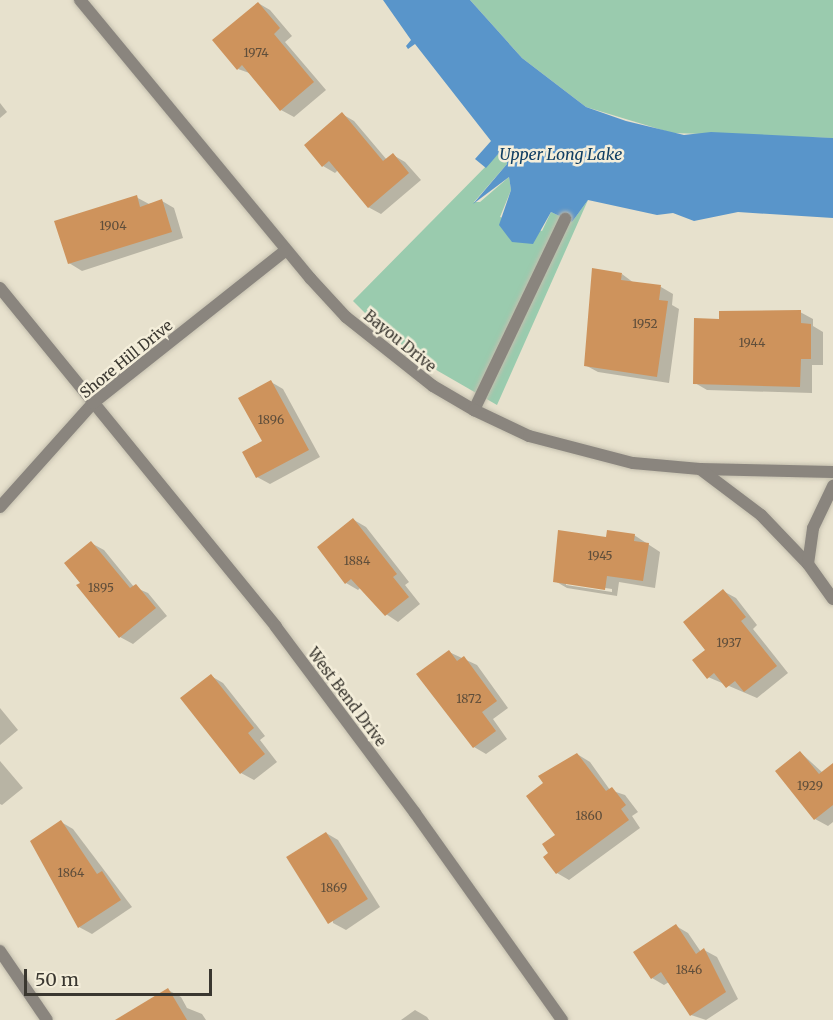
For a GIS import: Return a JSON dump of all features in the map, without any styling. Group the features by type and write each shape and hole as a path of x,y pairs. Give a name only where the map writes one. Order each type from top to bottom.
{"street":[{"name":"Bayou Drive","path":"80,0 286,250 346,317 432,386 474,410 529,436 573,450 633,463 700,469 833,472"},
{"path":"474,410 565,219"},
{"name":"Shore Hill Drive","path":"0,507 38,461 93,403 286,250"},
{"name":"West Bend Drive","path":"0,288 303,663 562,1020"},
{"path":"700,469 761,515 808,564 833,599"},
{"path":"808,564 813,528 833,486"},
{"path":"0,951 47,1020"}],"green space":[{"path":"470,0 833,0 833,138 672,133 586,107 522,58"},
{"path":"499,153 507,158 507,164 474,202 480,202 509,177 511,190 500,217 542,231 551,212 572,222 588,200 497,405 438,371 384,332 353,301"}],"water":[{"name":"Upper Long Lake","path":"383,0 470,0 522,58 586,107 626,121 684,135 711,132 833,138 833,218 738,212 694,221 673,213 657,215 588,200 572,222 551,212 533,244 512,242 499,225 511,190 509,177 473,204 507,164 507,158 499,153 486,168 475,159 491,141 415,44 408,49 406,46 411,40"}],"building":[{"path":"258,2 280,28 274,34 314,82 280,111 242,65 237,70 212,40"},
{"path":"342,112 383,161 393,153 409,173 368,208 329,161 322,167 304,145"},
{"path":"137,195 140,207 162,199 172,232 68,264 54,221"},
{"path":"592,268 622,273 621,280 661,285 659,300 668,301 657,377 584,366"},
{"path":"801,310 801,323 811,324 811,359 801,359 800,387 693,384 694,318 719,319 719,311"},
{"path":"271,380 309,450 256,478 242,452 262,441 238,398"},
{"path":"353,518 397,574 393,577 409,597 385,616 351,579 345,584 317,547"},
{"path":"558,530 606,537 607,530 635,534 634,541 649,543 643,581 607,576 605,590 553,582"},
{"path":"91,541 130,588 136,584 156,608 119,638 76,585 80,583 64,563"},
{"path":"723,589 746,617 741,621 777,666 744,692 735,681 726,688 714,673 707,679 692,660 705,650 683,622"},
{"path":"449,650 457,661 464,656 497,701 482,712 496,731 473,748 416,674"},
{"path":"211,674 254,728 248,733 265,754 240,774 180,698"},
{"path":"800,751 819,774 833,763 833,805 814,820 775,771"},
{"path":"577,753 606,791 612,787 626,805 621,809 629,820 556,874 543,857 548,853 542,844 555,835 526,796 543,783 538,776"},
{"path":"61,820 97,874 102,871 121,900 78,928 30,841"},
{"path":"326,832 368,899 328,924 286,857"},
{"path":"676,924 696,954 704,948 726,992 690,1016 661,972 651,979 633,952"},
{"path":"168,988 187,1020 115,1020"}]}
